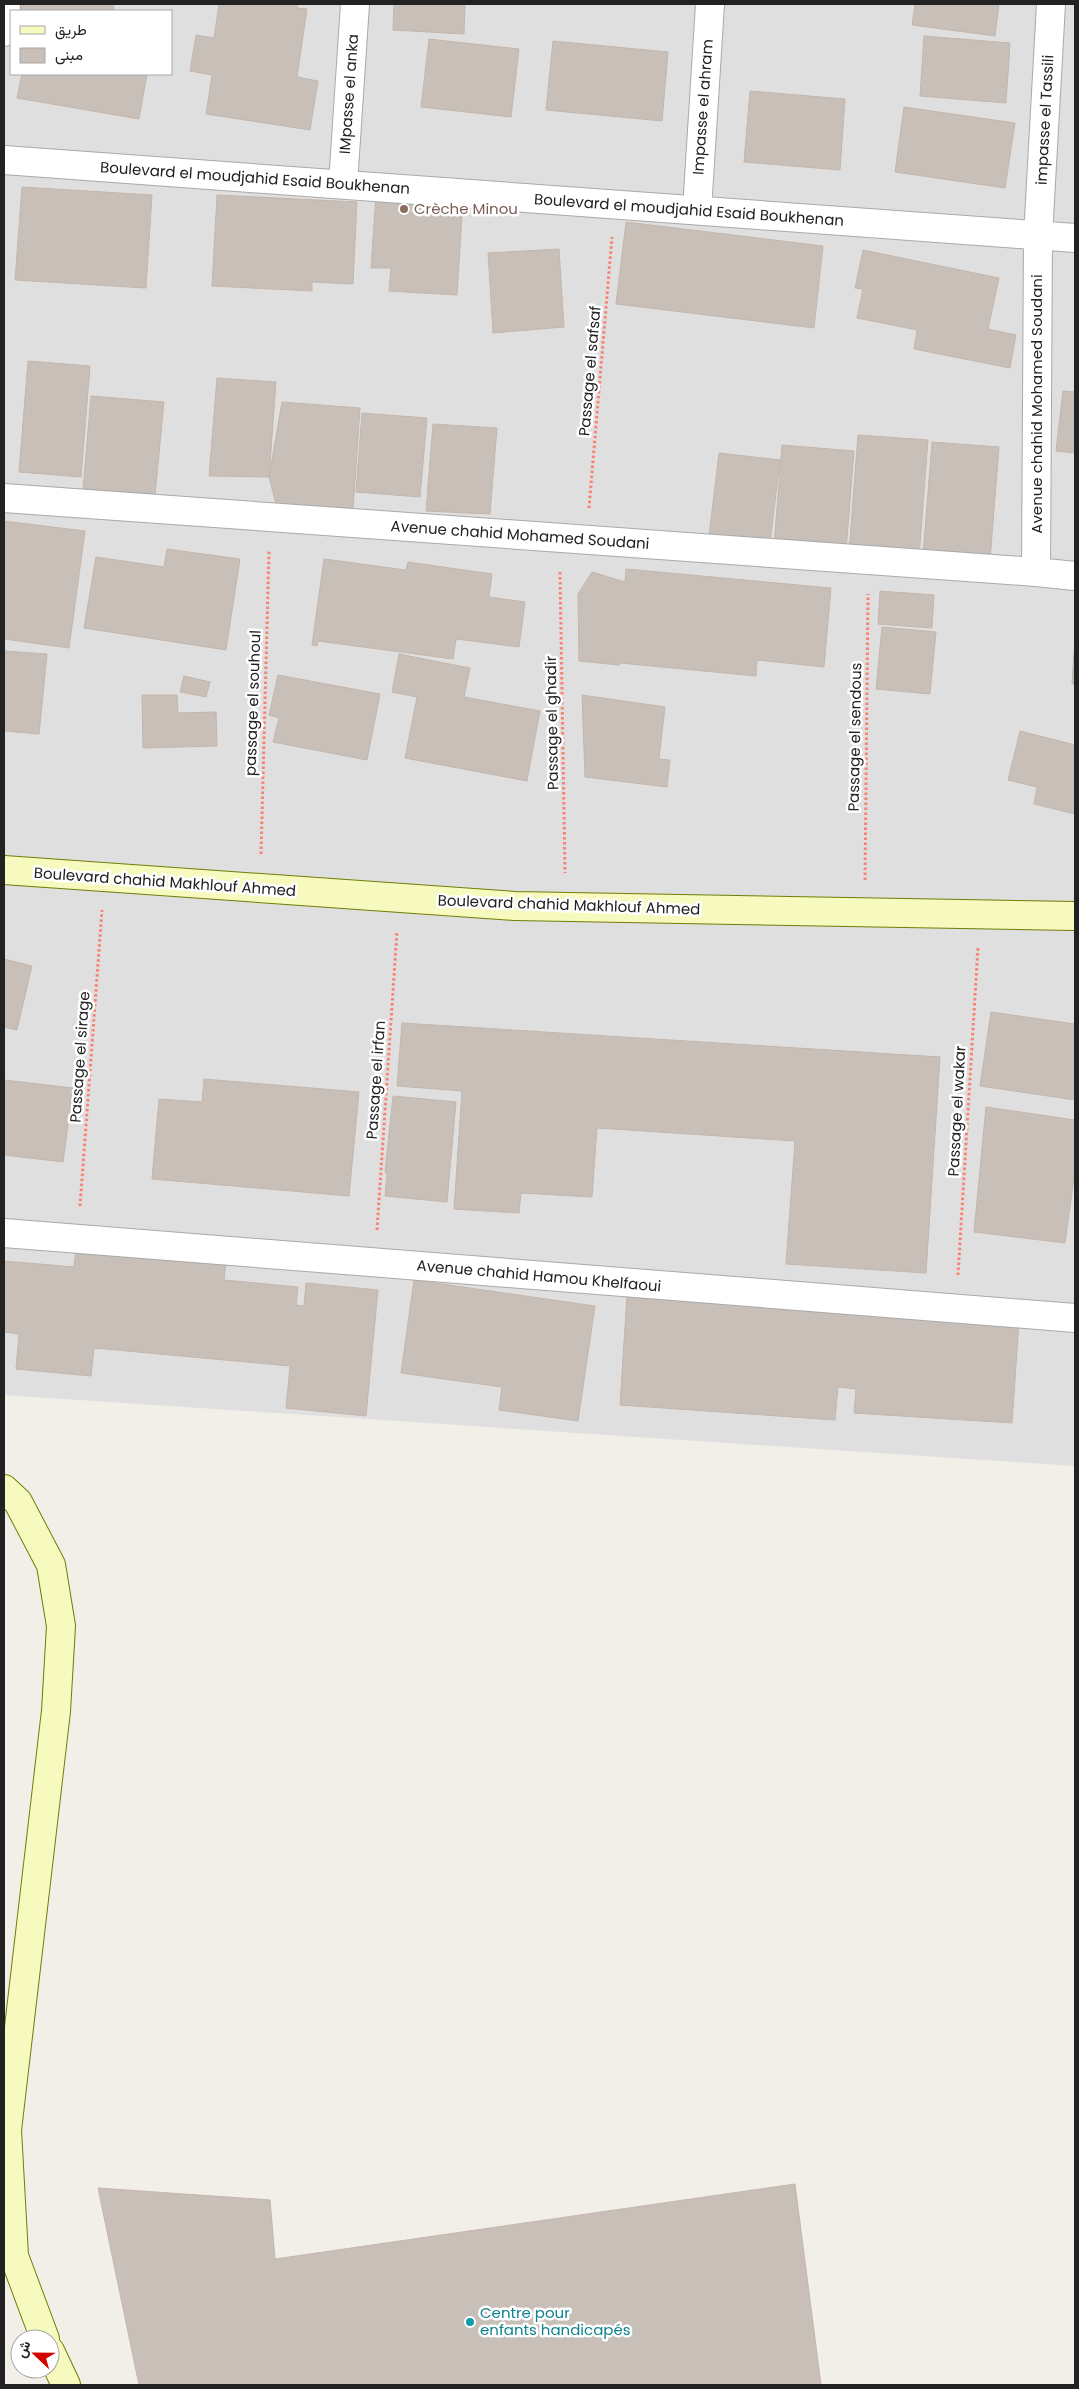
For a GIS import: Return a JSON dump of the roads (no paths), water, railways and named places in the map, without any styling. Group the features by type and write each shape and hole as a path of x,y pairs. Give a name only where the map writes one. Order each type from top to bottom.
{"main road":[{"name":"Boulevard chahid Makhlouf Ahmed","path":"4,870 515,906 1075,916"},
{"path":"4,1489 18,1502 51,1566 61,1626 56,1711 7,2130 14,2256 41,2329"},
{"path":"60,2372 66,2385"}],"street":[{"path":"4,32 6,4"},
{"name":"IMpasse el anka","path":"343,184 355,4"},
{"name":"Impasse el ahram","path":"697,210 710,4"},
{"name":"impasse el Tassili","path":"1038,236 1051,4"},
{"name":"Boulevard el moudjahid Esaid Boukhenan","path":"4,160 1075,238"},
{"name":"Avenue chahid Mohamed Soudani","path":"1036,572 1038,236"},
{"name":"Avenue chahid Mohamed Soudani","path":"4,498 1075,576"},
{"name":"Avenue chahid Hamou Khelfaoui","path":"4,1233 1075,1318"}],"place":[{"name":"Crèche Minou","path":"404,209"},
{"name":"Centre pour enfants handicapés","path":"470,2322"}]}
